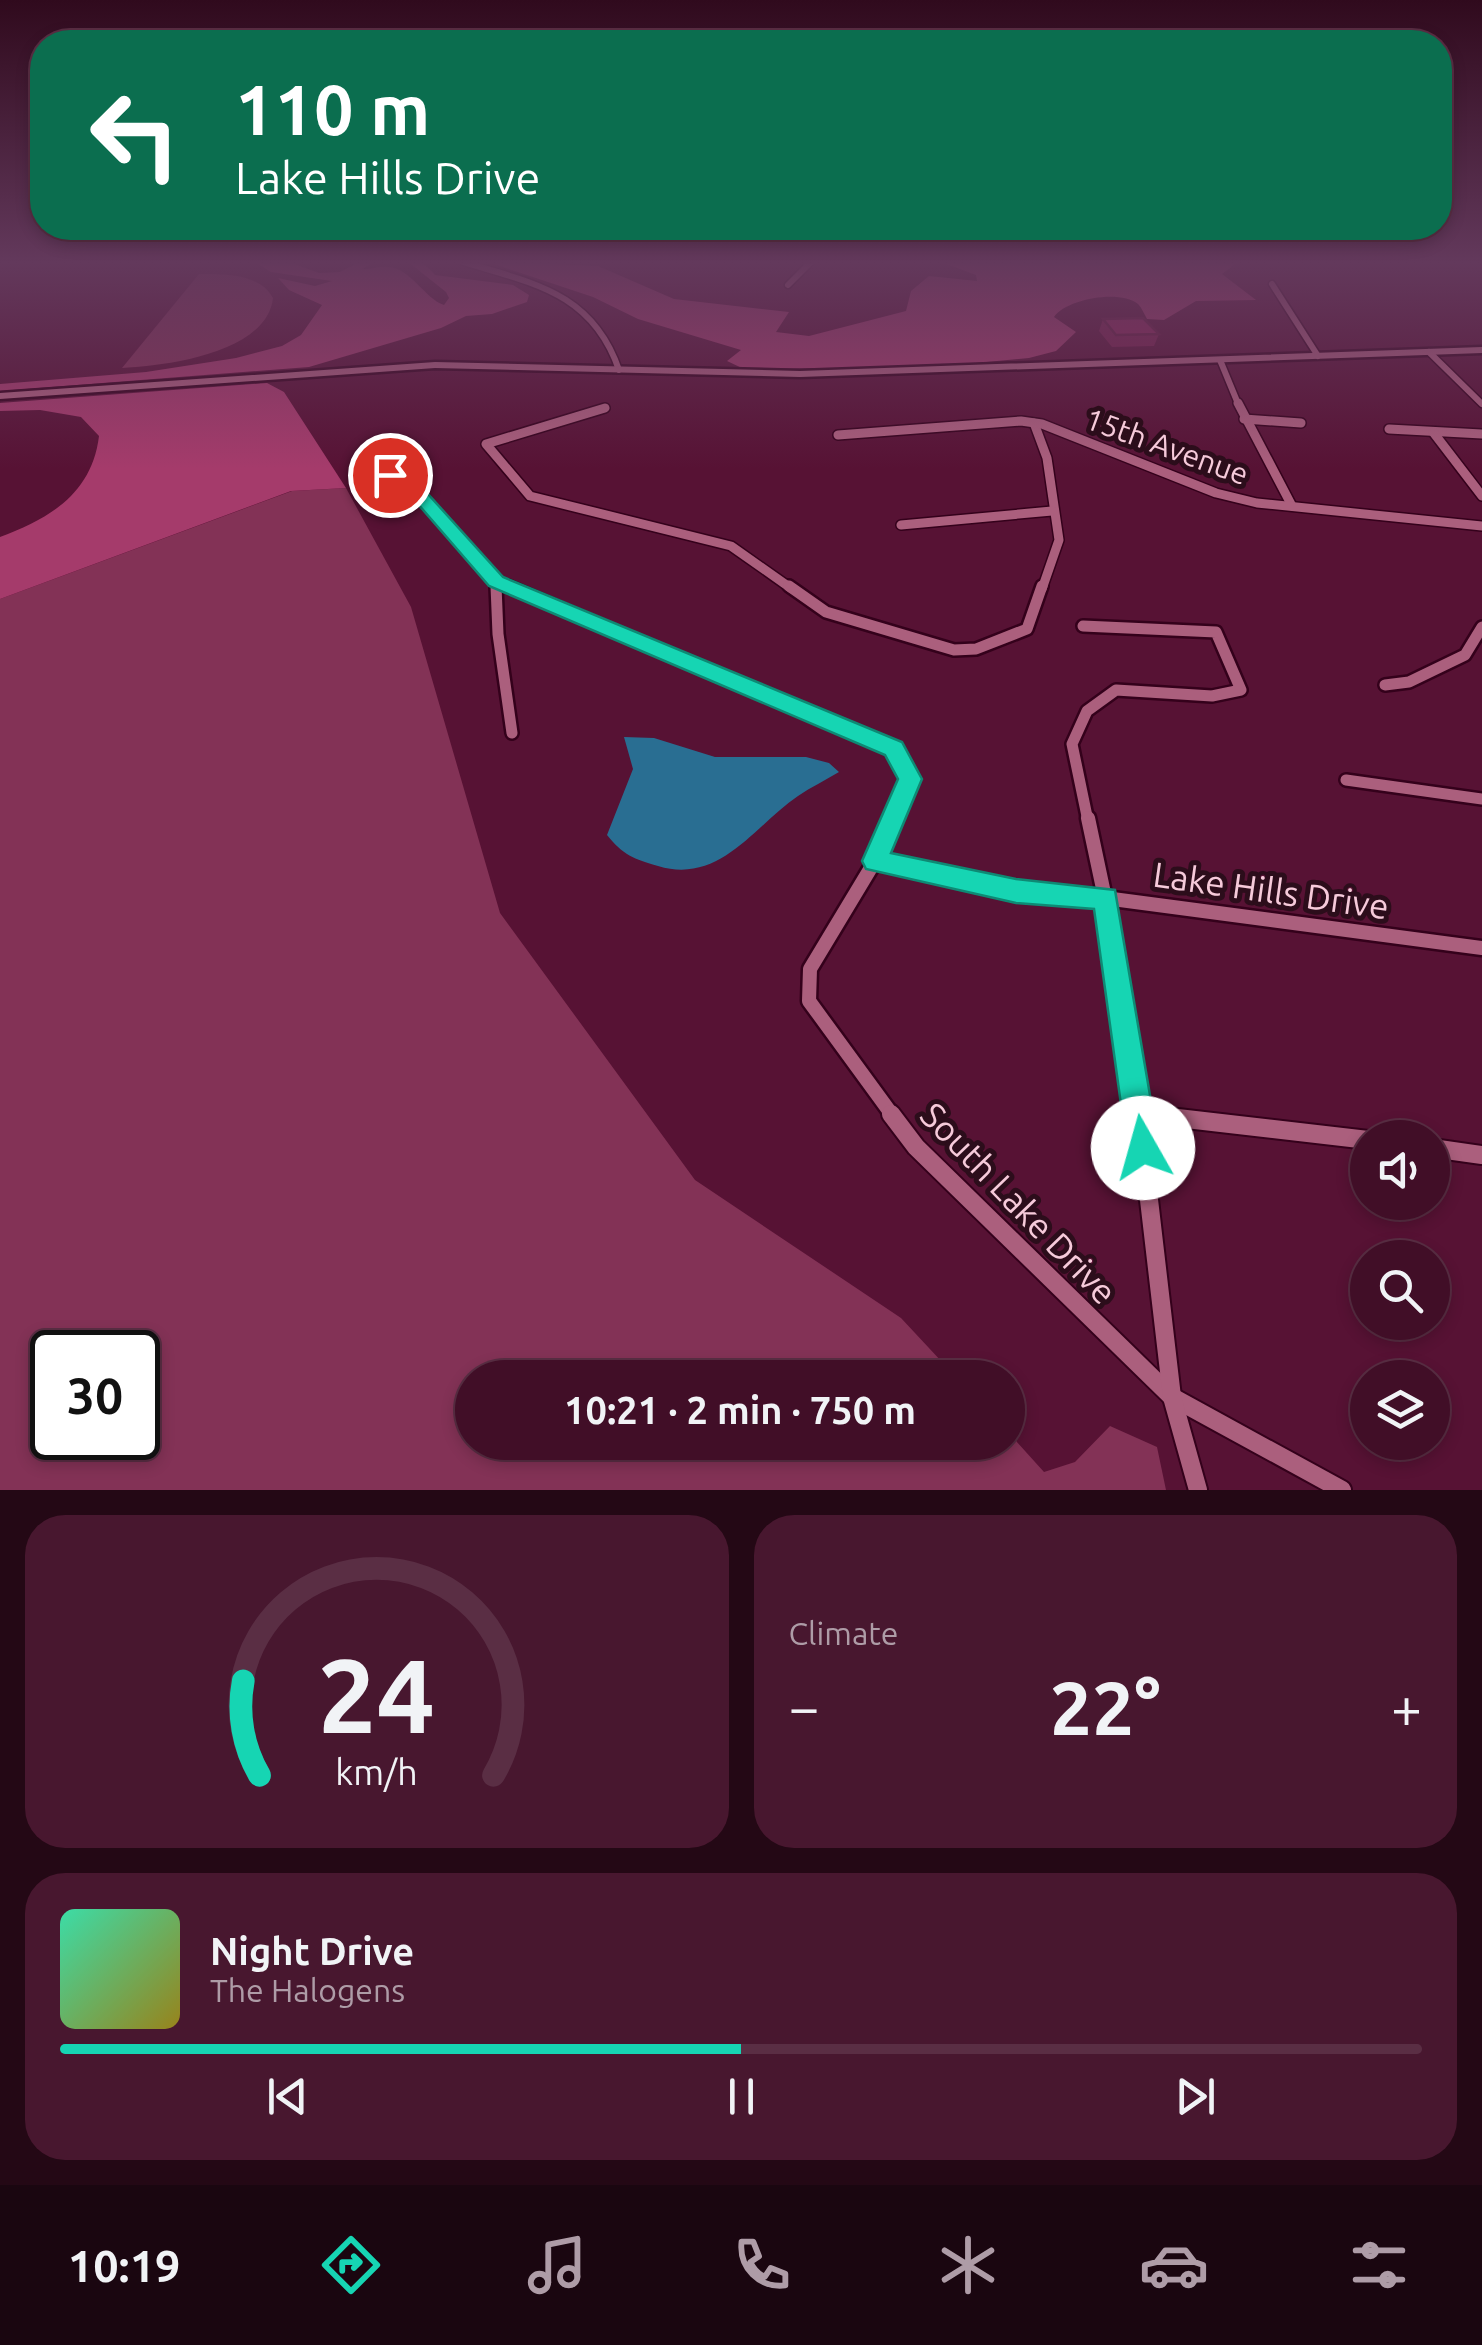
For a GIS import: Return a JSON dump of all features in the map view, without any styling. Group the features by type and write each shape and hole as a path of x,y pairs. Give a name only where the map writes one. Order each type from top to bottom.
{"main road":[{"path":"0,396 435,365 800,374 1482,350"}],"street":[{"path":"604,331 619,370"},
{"path":"1302,331 1318,356"},
{"path":"1430,352 1482,404"},
{"path":"1220,360 1244,419 1292,506"},
{"path":"604,408 486,444 530,496 731,546 826,612 954,650 976,649 1027,629 1058,540 1047,458 1034,423"},
{"path":"1244,419 1301,423"},
{"name":"15th Avenue","path":"838,436 1034,423 1216,493 1292,506 1482,526"},
{"path":"1390,429 1482,434"},
{"path":"1433,432 1482,496"},
{"name":"South Lake Drive","path":"403,477 496,581 894,749 910,779 875,861 810,969 809,1001 916,1147 1172,1397"},
{"path":"901,525 1052,511"},
{"path":"496,581 498,634 512,733"},
{"path":"1083,626 1216,632 1240,690 1212,696 1116,690 1087,711 1072,744 1105,898 1138,1113 1172,1397 1198,1490"},
{"path":"1385,685 1409,682 1465,655 1482,627"},
{"path":"1346,780 1482,798"},
{"name":"Lake Hills Drive","path":"875,861 1016,891 1105,898 1482,948"},
{"path":"1138,1113 1350,1138"},
{"path":"1450,1151 1482,1155"},
{"path":"1172,1397 1342,1490"}],"shaded area":[{"path":"153,331 254,331 212,353 122,368"},
{"path":"304,331 432,331 309,367 0,391 0,384 146,372 236,358 282,346"},
{"path":"676,331 777,331 809,336 830,331 1076,332 1056,351 1029,358 934,367 744,369 727,361 741,350"},
{"path":"267,383 284,392 346,488 291,491 0,599 0,537 36,521 66,501 88,473 99,436 81,417 40,410 0,411 0,403"},
{"path":"346,488 411,607 500,913 695,1180 901,1318 940,1360 455,1360 455,1460 1025,1460 1025,1451 1044,1472 1075,1462 1110,1426 1157,1447 1166,1490 0,1490 0,599 292,491"}],"water":[{"path":"624,737 654,738 715,757 806,757 829,763 839,772 798,796 718,860 680,870 636,858 607,835 633,769"}],"building":[{"path":"1112,331 1156,331 1159,334 1116,335"}],"route":[{"path":"390,475 403,477 496,581 894,749 910,779 875,861 1016,891 1105,898 1143,1148"}]}
